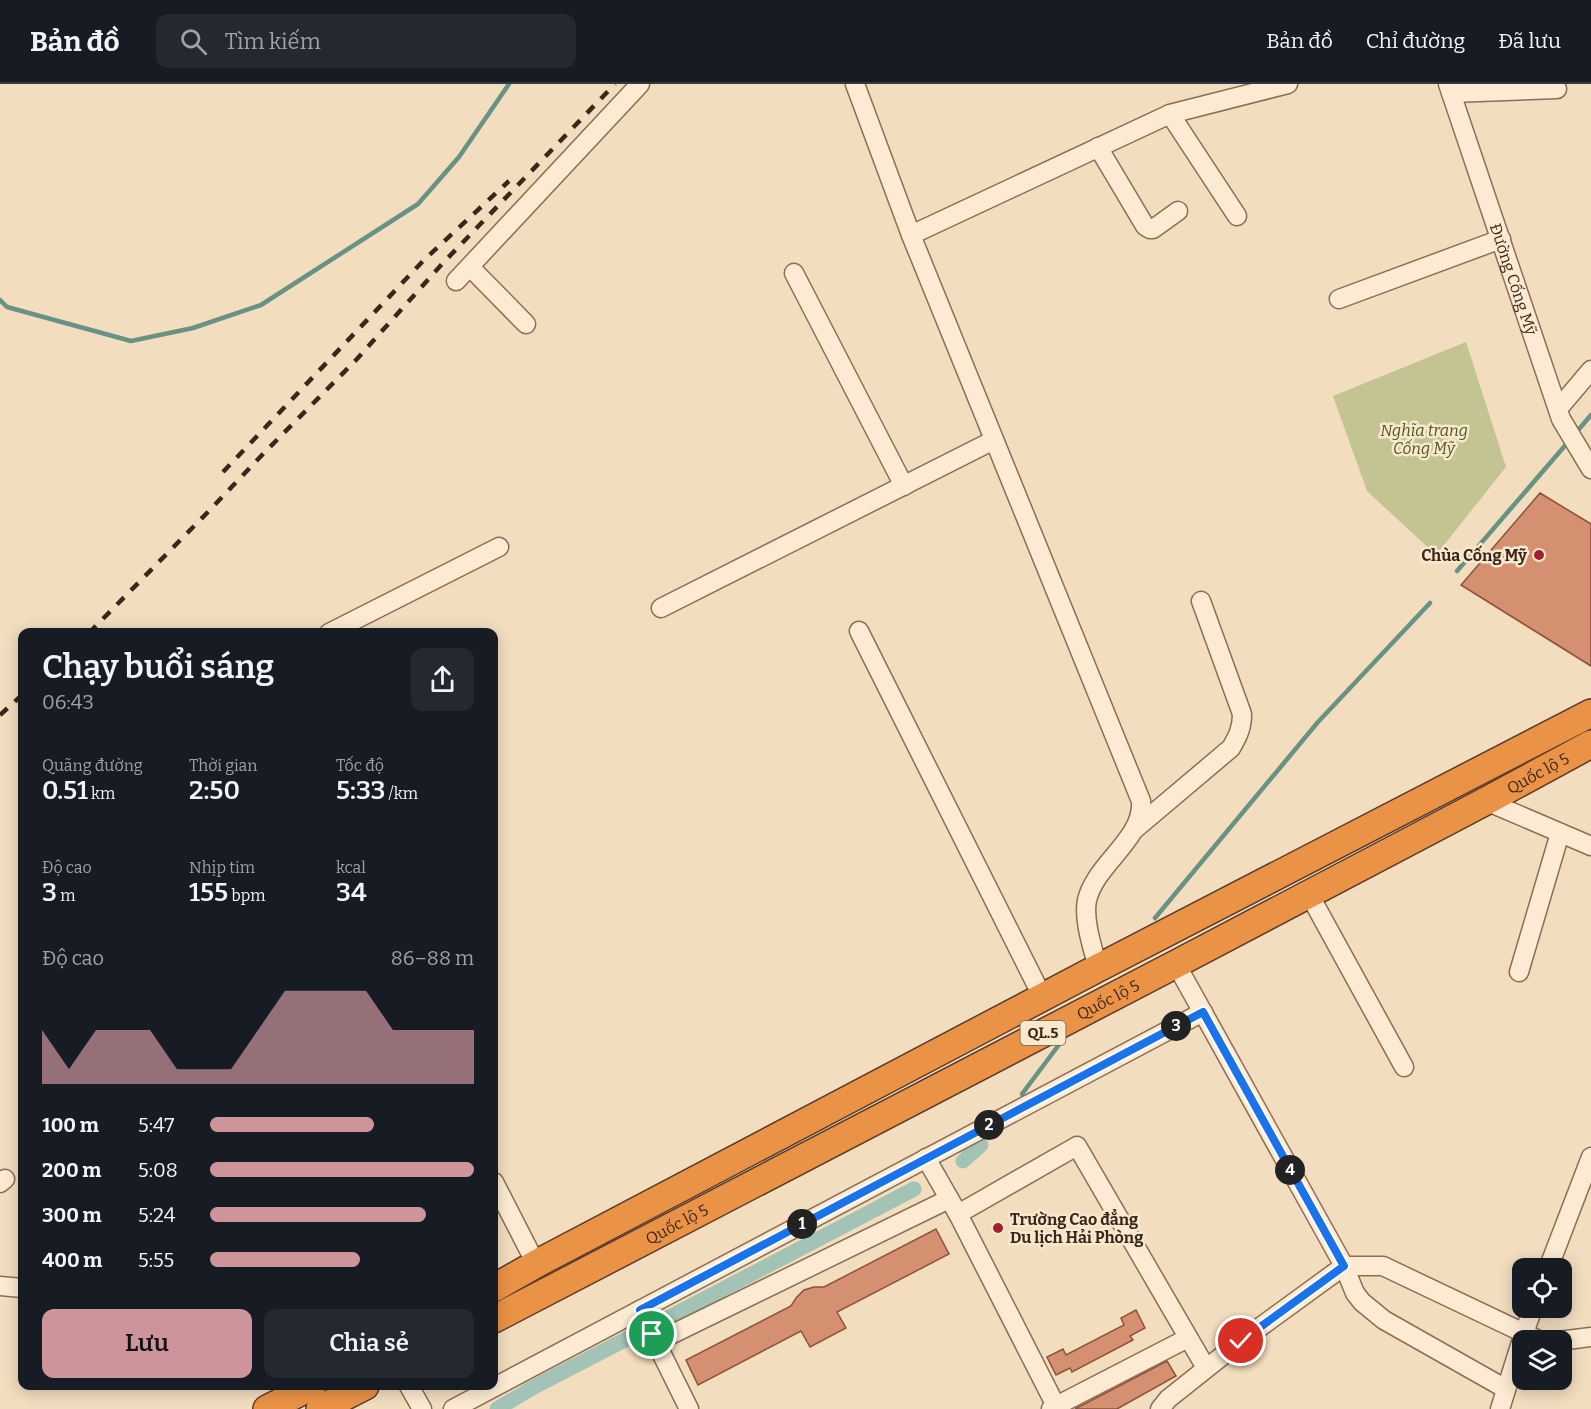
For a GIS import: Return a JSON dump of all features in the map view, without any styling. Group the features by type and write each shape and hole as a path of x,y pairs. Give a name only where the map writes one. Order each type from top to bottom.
{"highway":[{"name":"Quốc lộ 5","path":"498,1284 1098,968 1591,713"},
{"name":"Quốc lộ 5","path":"498,1317 1486,801 1588,751"},
{"path":"267,1409 304,1390"},
{"path":"320,1409 357,1390"}],"street":[{"path":"456,281 640,84"},
{"path":"855,84 911,235 1141,801 1142,811 1138,822 1097,876 1087,902 1086,916 1098,968"},
{"path":"911,235 1170,114 1288,84"},
{"path":"1450,89 1557,89"},
{"name":"Đường Cống Mỹ","path":"1450,89 1560,414 1587,463"},
{"path":"1170,114 1237,216"},
{"path":"1098,147 1145,226 1153,229 1178,211"},
{"path":"1339,299 1501,239"},
{"path":"470,267 526,324"},
{"path":"794,273 904,486"},
{"path":"1560,414 1591,369"},
{"path":"661,608 994,440"},
{"path":"339,628 500,547"},
{"path":"1132,832 1230,748 1242,724 1242,714 1201,601"},
{"path":"859,631 1043,998"},
{"path":"1486,801 1591,846"},
{"path":"1519,972 1560,833"},
{"path":"1309,894 1404,1067"},
{"path":"1176,964 1344,1266 1355,1293 1379,1316 1506,1389"},
{"path":"498,1385 1203,1012"},
{"path":"656,1342 954,1207 1077,1146 1206,1368"},
{"path":"1552,1258 1591,1157"},
{"path":"926,1158 954,1207 1054,1408 1188,1338"},
{"path":"498,1190 536,1264"},
{"path":"1160,1409 1168,1399 1206,1368 1344,1266 1383,1266 1517,1330"},
{"path":"0,1286 18,1288"},
{"path":"640,1310 689,1409"},
{"path":"1572,1339 1591,1337"},
{"path":"1500,1409 1512,1377"},
{"path":"411,1390 422,1409"},
{"path":"453,1409 489,1390"}],"green space":[{"name":"Nghĩa trang Cống Mỹ","path":"1466,342 1506,467 1436,555 1367,491 1333,396"}],"building":[{"name":"Chùa Cống Mỹ","path":"1540,493 1591,524 1591,666 1461,585"},
{"path":"936,1229 949,1254 837,1312 846,1328 810,1347 801,1331 698,1385 686,1360 791,1306 804,1290 824,1287"},
{"path":"1136,1310 1145,1328 1130,1336 1133,1340 1072,1372 1070,1368 1056,1375 1047,1357 1063,1349 1066,1355 1124,1325 1121,1318"},
{"path":"1167,1361 1176,1376 1117,1409 1075,1409"}],"waterway":[{"path":"0,300 7,307 131,341 193,328 261,305 418,204 459,157 509,84"},
{"path":"1574,435 1591,415"},
{"path":"1457,571 1569,441"},
{"path":"1155,918 1318,722 1430,603"},
{"path":"1022,1094 1067,1034"},
{"path":"963,1161 981,1145"},
{"path":"664,1320 914,1189"},
{"path":"497,1409 532,1388 638,1333"}],"railway":[{"path":"94,628 356,360 443,263 615,84"},
{"path":"223,472 424,260 509,181"},
{"path":"0,715 18,699"}],"place":[{"name":"Chùa Cống Mỹ","path":"1539,555"},
{"name":"Trường Cao đẳng Du lịch Hải Phòng","path":"998,1228"}],"route":[{"path":"652,1334 640,1310 1203,1012 1344,1266 1241,1341"}]}
